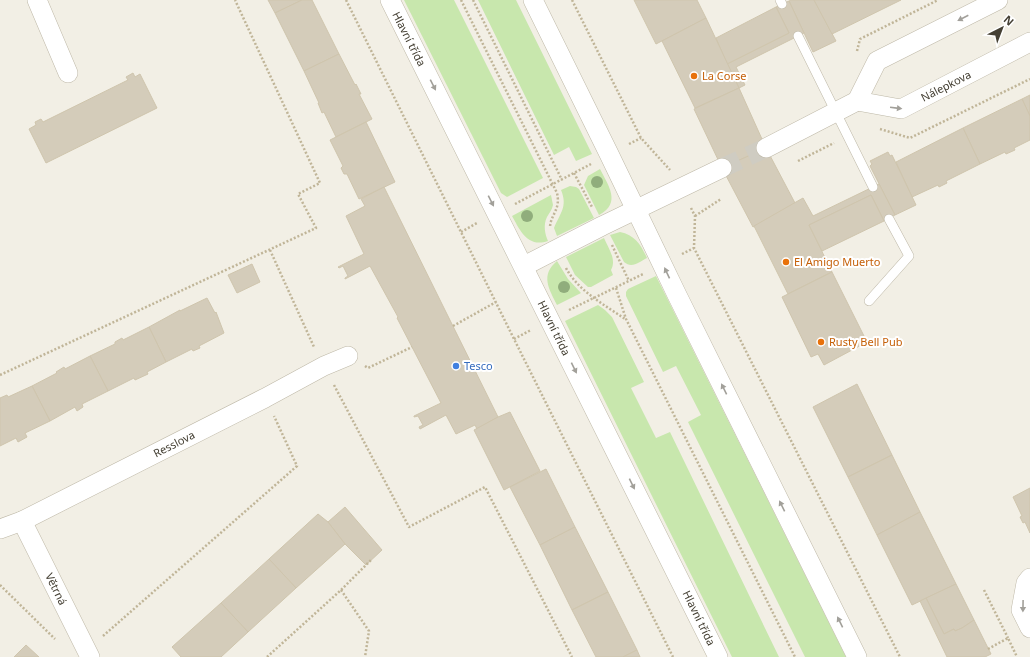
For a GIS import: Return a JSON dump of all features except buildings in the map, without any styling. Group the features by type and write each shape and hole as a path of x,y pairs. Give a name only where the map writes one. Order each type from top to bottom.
{"street":[{"path":"37,0 68,73"},
{"name":"Hlavní třída","path":"390,0 718,657"},
{"path":"533,0 857,657"},
{"path":"766,148 857,101 877,61 998,0"},
{"name":"Nálepkova","path":"857,101 902,109 1030,42"},
{"path":"524,266 636,209 722,168"},
{"name":"Resslova","path":"0,529 22,521 265,398 324,366 348,356"},
{"name":"Větrná","path":"22,521 90,657"},
{"path":"1030,578 1026,583 1021,610 1030,628"}],"lane":[{"path":"798,36 873,187"},
{"path":"869,301 908,256 889,218"}],"path":[{"path":"0,375 316,228 298,194 320,183 235,0"},
{"path":"346,0 460,232 673,657"},
{"path":"461,0 557,193 558,204 550,226 551,233 571,277 595,298 626,319"},
{"path":"473,0 562,180"},
{"path":"572,0 641,138 671,170 682,188 695,216 694,248 900,657"},
{"path":"460,232 641,138"},
{"path":"695,216 722,199"},
{"path":"514,340 550,319 616,288 694,248"},
{"path":"270,250 324,366 409,527 485,487 572,657"},
{"path":"616,288 626,319 795,657"},
{"path":"453,326 496,302"},
{"path":"102,636 297,466 265,398"},
{"path":"267,657 341,590 371,560"},
{"path":"0,585 56,640"},
{"path":"341,590 369,631 365,657"},
{"path":"984,590 1017,657"},
{"path":"988,648 1008,638"}],"green space":[{"path":"404,0 454,0 543,178 507,197 501,193"},
{"path":"478,0 516,0 592,154 576,161 569,147 554,155"},
{"path":"600,169 609,187 612,199 606,210 599,215 584,185 588,176"},
{"path":"570,186 579,189 594,218 557,236 554,228 561,214 564,201 561,190"},
{"path":"551,195 553,205 547,217 545,226 548,241 541,243 529,240 521,232 512,216"},
{"path":"620,232 634,238 647,258 633,265 624,262 610,235"},
{"path":"604,238 610,250 613,262 611,270 613,275 591,287 588,287 575,275 566,257"},
{"path":"557,261 568,279 581,293 557,305 549,288 547,277 552,266"},
{"path":"656,276 846,657 805,657 688,422 701,415 676,366 663,372 626,296 628,289"},
{"path":"598,305 612,317 644,382 631,388 656,438 670,432 779,657 732,657 565,321"}],"tunnel":[{"path":"722,168 766,148"}],"place":[{"name":"La Corse","path":"694,76"},
{"name":"El Amigo Muerto","path":"786,262"},
{"name":"Rusty Bell Pub","path":"821,342"},
{"name":"Tesco","path":"456,366"}]}
